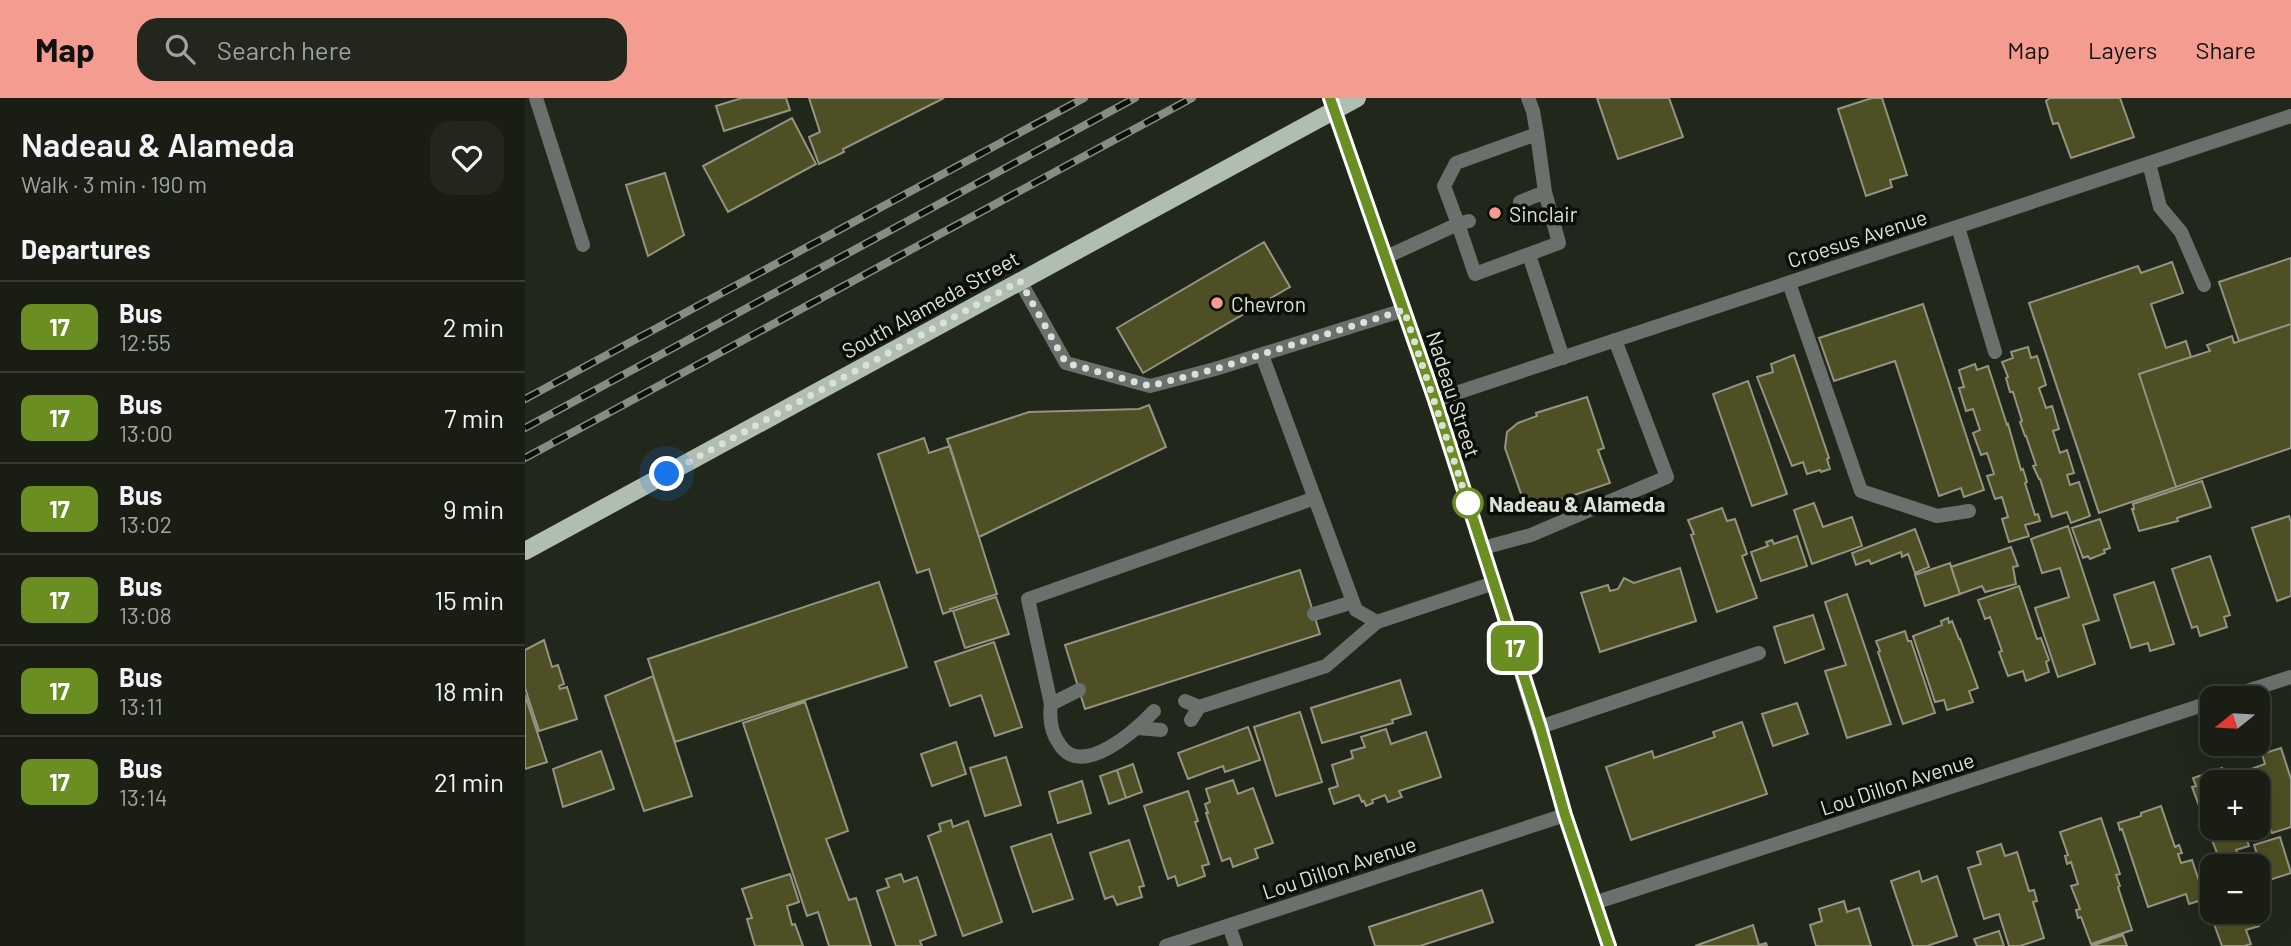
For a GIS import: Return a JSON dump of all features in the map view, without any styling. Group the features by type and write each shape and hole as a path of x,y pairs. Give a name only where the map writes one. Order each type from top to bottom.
{"main road":[{"name":"South Alameda Street","path":"525,551 1020,281 1332,104 1357,98"},
{"name":"Nadeau Street","path":"1332,104 1435,400 1540,727 1565,815 1609,946"}],"street":[{"path":"536,98 583,245"},
{"path":"1528,98 1533,111 1537,134 1545,192 1559,243 1475,274 1463,223 1444,186 1455,163 1537,134"},
{"name":"Croesus Avenue","path":"1435,400 2291,116"},
{"path":"2149,163 2160,207 2181,232 2204,285"},
{"path":"1520,202 1545,192"},
{"path":"1386,257 1463,223"},
{"path":"1958,227 1995,352"},
{"path":"1529,255 1563,358"},
{"path":"1020,281 1066,363 1150,386 1262,355 1404,310"},
{"path":"1789,283 1861,491 1937,516 1969,511"},
{"path":"1483,548 1531,535 1667,477 1615,340"},
{"path":"1262,355 1356,610 1377,622"},
{"path":"1154,711 1138,728 1096,755 1079,758 1066,753 1057,742 1049,719 1051,704 1028,599 1315,498"},
{"path":"1192,709 1326,666 1377,622 1494,583"},
{"path":"1314,614 1353,602"},
{"path":"1540,727 1759,653"},
{"path":"2262,686 2291,677"},
{"path":"1051,704 1079,690"},
{"name":"Lou Dillon Avenue","path":"1594,903 2200,706"},
{"path":"1138,728 1161,730"},
{"name":"Lou Dillon Avenue","path":"1166,946 1565,815"},
{"path":"1229,926 1235,946"}],"building":[{"path":"742,98 786,98 790,110 724,131 716,106"},
{"path":"809,98 944,98 819,164 809,137 820,132"},
{"path":"1597,98 1669,98 1683,137 1618,159"},
{"path":"1872,98 1882,98 1907,175 1890,180 1892,187 1866,196 1838,109"},
{"path":"2050,98 2120,98 2134,137 2071,158 2058,123 2053,124 2046,101"},
{"path":"792,118 816,164 728,212 703,166"},
{"path":"665,173 684,235 648,256 626,185"},
{"path":"1264,242 1290,287 1143,373 1117,328"},
{"path":"2291,258 2291,324 2239,341 2219,282"},
{"path":"2172,262 2183,293 2151,304 2166,348 2186,341 2191,357 2139,374 2176,487 2099,513 2029,303 2138,266 2141,273"},
{"path":"1923,304 1984,490 1964,497 1961,488 1939,496 1895,361 1834,381 1819,338"},
{"path":"2291,324 2291,448 2176,487 2139,374 2210,351 2207,345 2232,336 2234,343"},
{"path":"2028,347 2031,358 2037,356 2046,385 2039,388 2046,408 2052,406 2059,429 2053,431 2060,453 2067,450 2074,473 2067,475 2070,485 2079,482 2090,516 2071,523 2067,512 2052,517 2033,466 2036,465 2002,362 2013,358 2011,352"},
{"path":"1794,355 1829,458 1830,469 1821,472 1820,470 1807,474 1803,462 1792,466 1757,377 1773,372 1771,364"},
{"path":"1975,364 1977,370 1988,366 2021,470 2023,469 2035,515 2038,514 2040,521 2025,525 2029,536 2009,542 2002,519 2008,517 2002,497 1995,499 1987,476 1994,474 1987,453 1981,455 1973,433 1980,430 1973,409 1966,411 1959,388 1964,387 1959,370"},
{"path":"1748,381 1787,494 1752,506 1713,394"},
{"path":"1587,397 1604,448 1598,450 1610,483 1527,511 1505,448 1507,432 1518,423 1537,416 1536,413"},
{"path":"1149,405 1166,447 979,537 947,439 1029,412 1139,409"},
{"path":"924,438 929,453 950,446 997,594 950,609 951,611 943,614 929,569 917,573 878,454"},
{"path":"2202,481 2211,507 2177,518 2178,521 2139,531 2133,504"},
{"path":"1814,503 1823,527 1852,517 1862,546 1812,564 1794,510"},
{"path":"1722,508 1727,521 1735,519 1747,554 1742,556 1757,598 1717,612 1688,520"},
{"path":"2289,516 2291,596 2277,601 2252,528"},
{"path":"2100,519 2110,548 2090,559 2088,556 2083,558 2072,528"},
{"path":"2068,526 2099,620 2083,625 2095,664 2058,677 2035,608 2069,597 2060,568 2042,573 2031,539"},
{"path":"1915,529 1929,567 1915,573 1908,554 1902,557 1901,552 1871,564 1869,560 1856,565 1852,553"},
{"path":"1797,536 1807,566 1761,581 1751,552 1768,546 1766,542 1772,540 1774,544"},
{"path":"2011,547 2018,566 2013,567 2016,584 1985,592 1982,586 1960,594 1951,567"},
{"path":"2210,556 2230,615 2224,617 2227,627 2200,636 2197,626 2192,628 2172,569"},
{"path":"1950,563 1960,594 1925,606 1915,575"},
{"path":"1680,568 1696,621 1600,652 1581,593 1608,585 1610,591 1618,589 1624,578 1634,583"},
{"path":"1300,570 1320,634 1085,709 1065,645"},
{"path":"879,582 907,667 675,742 648,659"},
{"path":"2154,582 2174,644 2150,651 2148,643 2131,648 2114,595"},
{"path":"2019,586 2037,639 2041,638 2049,660 2046,662 2049,672 2026,681 2023,671 2008,676 1990,617 1985,619 1978,600"},
{"path":"1847,594 1891,724 1847,738 1825,671 1846,665 1825,602"},
{"path":"996,597 1009,634 965,648 953,611"},
{"path":"1813,615 1824,649 1785,663 1774,627"},
{"path":"1948,618 1960,639 1978,688 1969,691 1973,702 1947,710 1944,700 1935,702 1913,636 1942,625 1941,621"},
{"path":"1905,631 1908,641 1911,641 1935,713 1903,724 1876,641"},
{"path":"544,640 552,667 558,665 564,684 559,686 560,689 567,687 577,719 539,731 525,688 525,650"},
{"path":"994,642 1022,727 995,736 981,695 950,706 935,662"},
{"path":"653,676 692,796 644,811 605,696"},
{"path":"1400,680 1411,714 1392,720 1393,723 1322,743 1311,708"},
{"path":"525,695 547,762 525,769"},
{"path":"805,702 848,831 826,839 849,900 856,898 871,946 829,946 818,912 807,916 743,723"},
{"path":"1797,703 1808,734 1773,746 1762,714"},
{"path":"1300,712 1322,782 1276,796 1254,727"},
{"path":"1742,722 1767,794 1631,840 1606,767 1652,751 1654,758 1715,737 1713,732"},
{"path":"1248,727 1260,760 1225,772 1223,766 1188,779 1178,753"},
{"path":"1386,729 1391,744 1426,732 1441,777 1399,791 1402,797 1388,802 1385,795 1372,800 1373,803 1366,806 1359,795 1334,804 1329,789 1338,786 1332,765 1353,758 1351,751 1365,747 1361,737"},
{"path":"956,742 966,774 932,786 921,754"},
{"path":"2281,748 2291,779 2291,827 2272,833 2270,770 2251,769 2265,764 2263,756 2270,756 2270,751"},
{"path":"601,751 614,789 563,807 553,769"},
{"path":"1006,757 1021,805 985,816 970,768"},
{"path":"1133,764 1142,792 1126,798 1117,770"},
{"path":"1117,770 1126,798 1109,804 1100,776"},
{"path":"2200,776 2200,808 2192,787 2196,786 2193,778"},
{"path":"1233,780 1238,794 1253,788 1273,843 1255,849 1258,858 1233,867 1230,858 1222,861 1205,804 1210,802 1206,789"},
{"path":"1082,781 1091,813 1058,823 1049,792"},
{"path":"1188,791 1209,864 1202,866 1205,876 1178,886 1175,876 1168,879 1144,806"},
{"path":"2161,806 2175,847 2179,845 2182,853 2178,854 2181,863 2192,860 2200,884 2200,901 2189,904 2186,894 2148,907 2118,823 2141,816 2141,813"},
{"path":"2101,818 2120,874 2116,875 2120,886 2118,887 2132,930 2091,944 2081,917 2078,918 2076,910 2080,909 2071,886 2078,884 2071,862 2067,864 2065,856 2068,855 2060,832"},
{"path":"951,820 953,827 968,821 1002,922 963,936 928,836 941,831 939,824"},
{"path":"1051,834 1073,899 1033,912 1011,847"},
{"path":"2280,837 2291,873 2270,880 2270,854 2257,854 2254,845"},
{"path":"1129,840 1144,886 1139,887 1142,897 1117,905 1113,896 1105,899 1090,853"},
{"path":"2212,840 2247,840 2249,846 2236,850 2238,854 2217,854"},
{"path":"2001,844 2005,856 2017,852 2029,891 2034,890 2037,901 2033,902 2044,938 2020,946 2009,946 1999,914 1984,919 1968,868 1981,864 1977,852"},
{"path":"1919,871 1922,882 1937,876 1957,936 1927,946 1913,946 1891,881"},
{"path":"790,874 799,902 787,906 792,925 795,924 803,946 755,946 747,919 752,918 742,889"},
{"path":"901,874 904,882 917,877 936,935 920,941 922,946 896,946 877,891 889,887 886,879"},
{"path":"1482,890 1493,922 1420,946 1375,946 1369,927"},
{"path":"1844,901 1847,912 1859,908 1871,946 1816,946 1810,925 1822,921 1819,909"},
{"path":"2214,924 2258,924 2259,926 2246,930 2251,944 2222,946"},
{"path":"1753,925 1759,945 1766,943 1767,946 1695,946"},
{"path":"1999,931 2004,946 1977,946 1974,939"},
{"path":"2123,935 2127,946 2091,946"}],"railway":[{"path":"525,399 1084,98"},
{"path":"525,428 1135,98"},
{"path":"525,458 1192,98"}],"bus line":[{"name":"17","path":"1330,98 1435,400 1540,727 1565,815 1609,946"}],"place":[{"name":"Sinclair","path":"1495,213"},
{"name":"Chevron","path":"1217,303"},
{"name":"Nadeau & Alameda","path":"1468,503"}],"route":[{"path":"667,474 1020,281 1066,363 1150,386 1215,369 1404,310 1468,503"}]}
